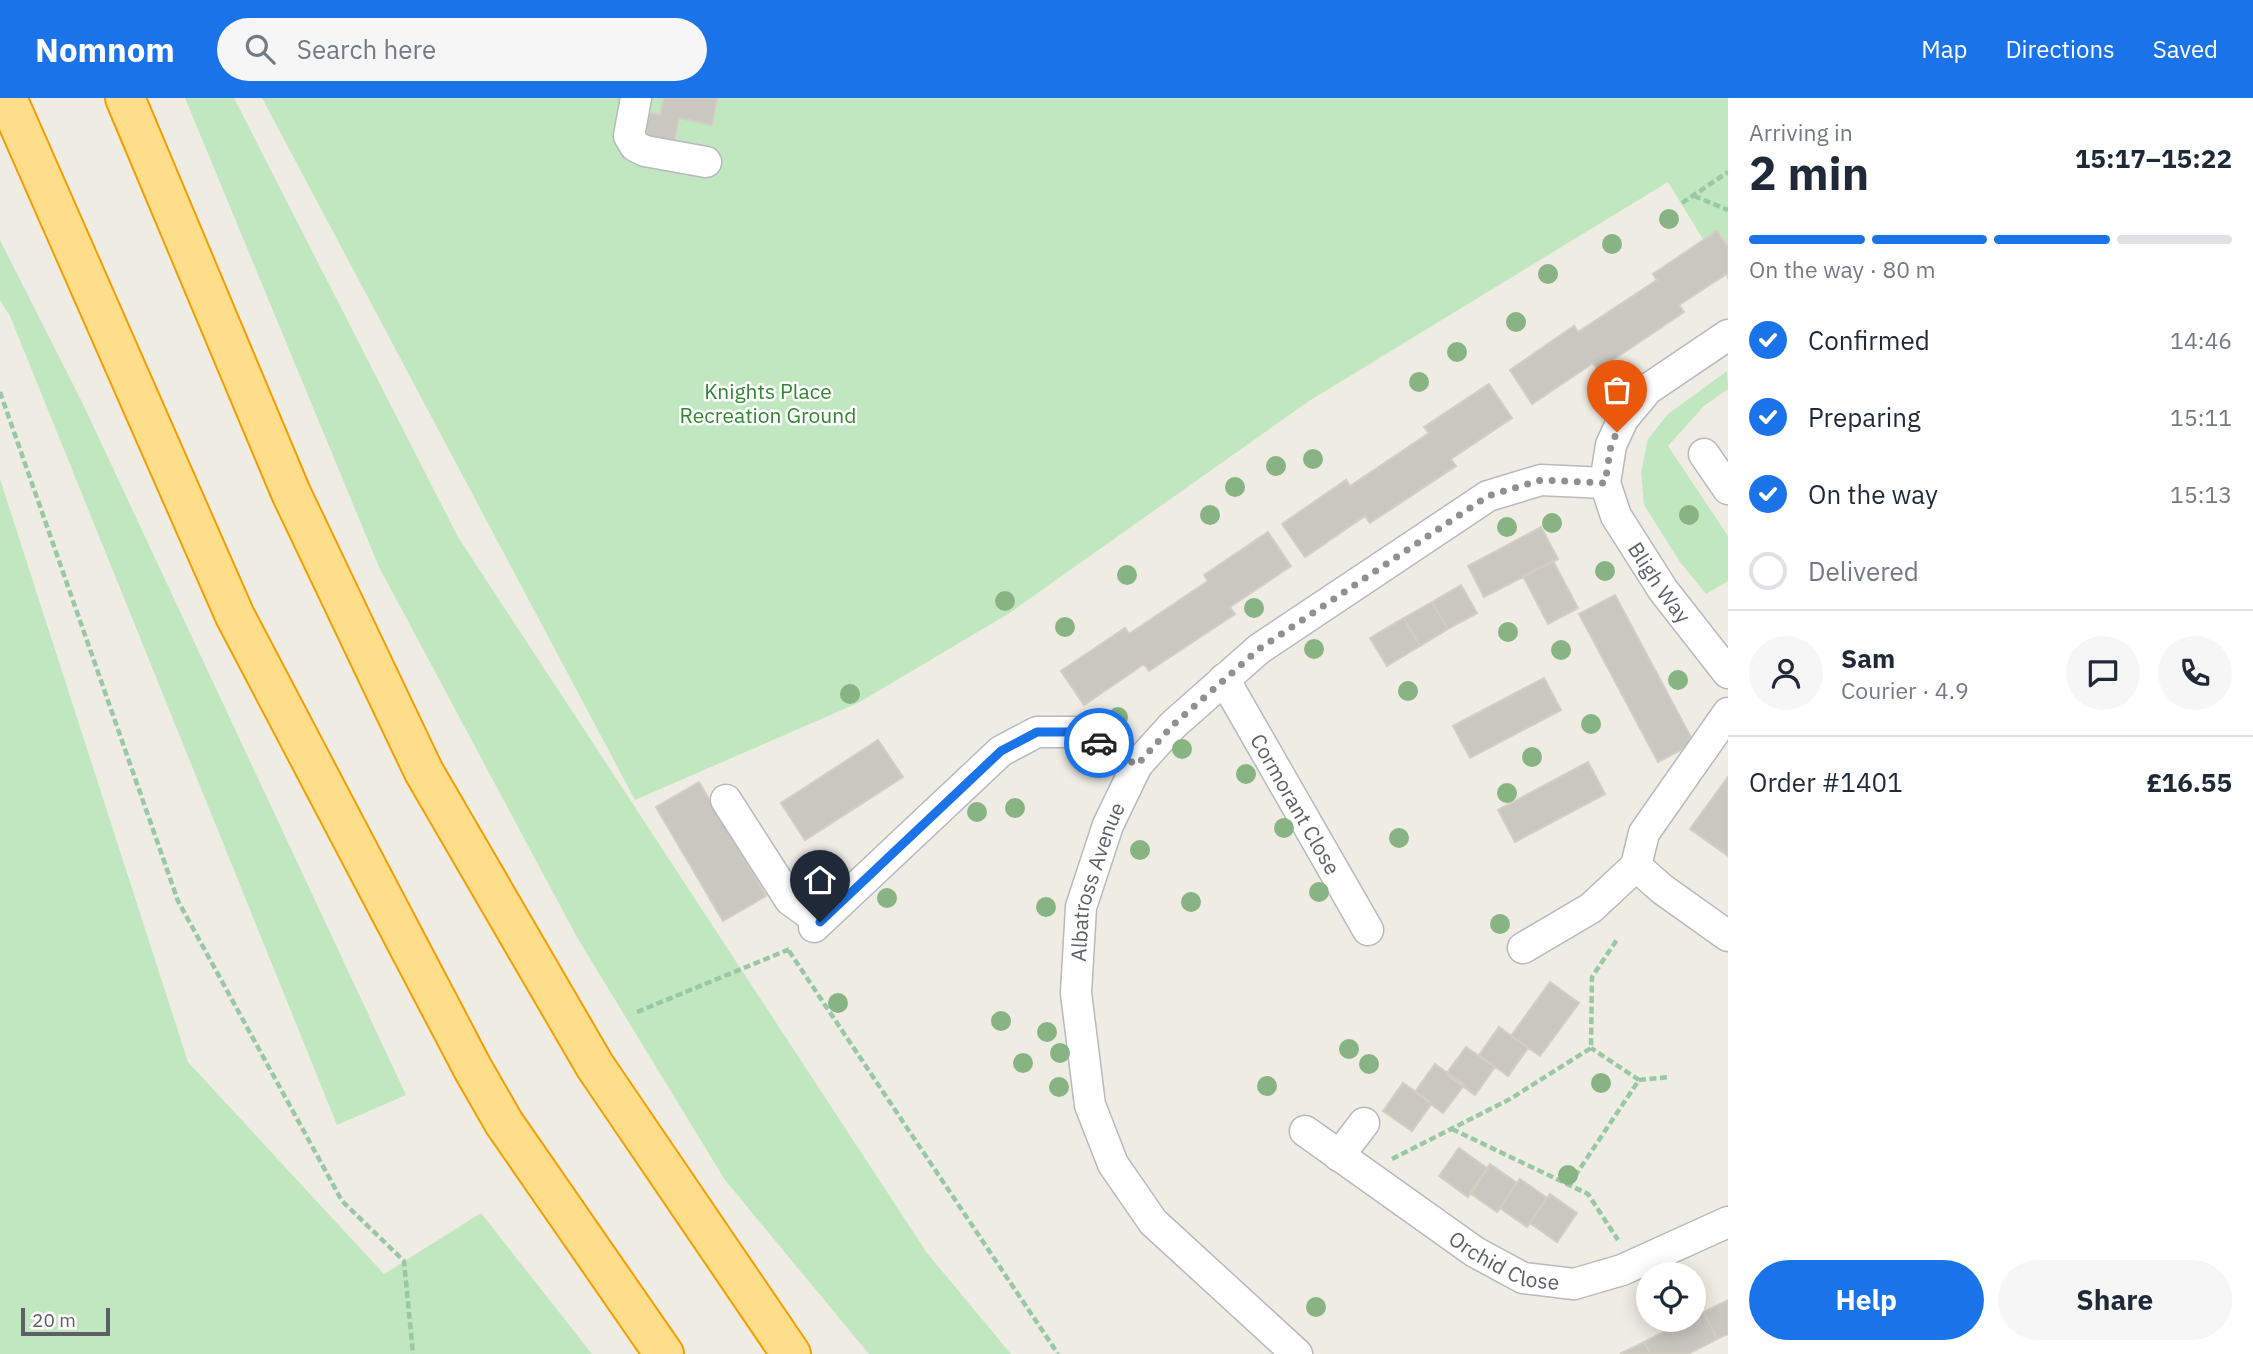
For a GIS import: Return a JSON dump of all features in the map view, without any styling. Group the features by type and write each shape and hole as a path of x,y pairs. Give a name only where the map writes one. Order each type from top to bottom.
{"highway":[{"path":"7,98 235,616 254,653 504,1123 664,1354"},
{"path":"125,98 291,492 424,772 595,1066 791,1354"}],"street":[{"path":"636,98 629,136 635,146 645,151 706,162"},
{"path":"1605,483 1611,445 1623,419 1648,389 1728,335"},
{"path":"1704,454 1728,489"},
{"name":"Albatross Avenue","path":"1297,1354 1153,1222 1112,1164 1090,1105 1076,993 1081,907 1108,825 1137,765 1173,725 1259,649 1488,496 1541,480 1605,483"},
{"name":"Bligh Way","path":"1605,483 1616,516 1656,580 1728,673"},
{"name":"Cormorant Close","path":"1224,679 1368,930"},
{"path":"1523,948 1591,908 1636,866 1644,834 1728,713"},
{"path":"726,800 790,900 817,924 1001,751 1037,732 1079,732 1137,765"},
{"path":"1636,866 1662,889 1728,936"},
{"path":"1339,1156 1364,1123"},
{"name":"Orchid Close","path":"1305,1131 1475,1252 1523,1278 1574,1284 1634,1265 1728,1222"}],"path":[{"path":"1682,203 1728,172"},
{"path":"1693,195 1728,210"},
{"path":"0,392 178,901 342,1201 404,1261 413,1354"},
{"path":"637,1012 789,951 817,924"},
{"path":"1591,1048 1592,977 1618,938"},
{"path":"789,951 1058,1354"},
{"path":"1591,1048 1639,1080 1670,1077"},
{"path":"1364,1174 1510,1099 1591,1048"},
{"path":"1569,1185 1639,1080"},
{"path":"1452,1129 1588,1194 1634,1265"}],"green space":[{"path":"185,98 234,98 458,537 927,1253 1011,1354 869,1354 725,1180 578,939 379,567"},
{"name":"Knights Place Recreation Ground","path":"262,98 1728,98 1728,280 1668,182 1309,401 1008,614 858,703 635,800"},
{"path":"0,240 83,404 406,1095 337,1125 10,316 0,300"},
{"path":"1727,371 1728,389 1704,406 1668,446 1728,536 1728,581 1706,594 1680,562 1644,505 1641,472 1648,439 1668,414"},
{"path":"0,479 188,1062 384,1274 481,1213 592,1354 0,1354"}],"building":[{"path":"664,98 717,98 712,125 679,118 674,143 644,138 649,113 660,115"},
{"path":"1717,231 1728,247 1728,273 1679,305 1684,312 1598,370 1593,363 1532,404 1510,370 1574,326 1578,332 1657,280 1653,274"},
{"path":"1489,384 1512,418 1451,459 1456,466 1370,523 1365,516 1305,557 1282,524 1346,480 1350,486 1429,433 1424,427"},
{"path":"1541,527 1558,559 1484,597 1468,566"},
{"path":"1268,532 1291,566 1230,607 1235,614 1149,671 1144,664 1084,705 1061,671 1125,628 1129,634 1208,581 1204,575"},
{"path":"1553,561 1578,608 1548,624 1523,576"},
{"path":"1461,585 1477,613 1448,629 1432,602"},
{"path":"1615,595 1694,743 1658,762 1579,614"},
{"path":"1432,602 1448,629 1420,646 1404,618"},
{"path":"1404,618 1420,646 1387,666 1370,638"},
{"path":"1544,678 1561,710 1470,758 1453,726"},
{"path":"878,740 903,777 805,840 781,803"},
{"path":"1588,762 1605,794 1515,842 1498,810"},
{"path":"1728,777 1728,856 1690,829"},
{"path":"699,782 766,896 723,921 656,807"},
{"path":"1550,982 1579,1003 1540,1056 1511,1036"},
{"path":"1499,1027 1528,1048 1508,1076 1479,1055"},
{"path":"1466,1047 1495,1067 1475,1095 1446,1074"},
{"path":"1435,1064 1464,1085 1443,1113 1415,1092"},
{"path":"1403,1083 1432,1103 1412,1131 1383,1111"},
{"path":"1459,1148 1488,1169 1468,1197 1439,1176"},
{"path":"1490,1164 1517,1183 1497,1212 1470,1193"},
{"path":"1520,1179 1547,1198 1527,1227 1500,1208"},
{"path":"1550,1194 1577,1213 1557,1242 1530,1223"},
{"path":"1728,1300 1728,1334 1717,1339 1706,1311"},
{"path":"1706,1316 1717,1339 1688,1354 1651,1354 1644,1342 1664,1332 1706,1332"},
{"path":"1644,1342 1651,1354 1620,1354"}],"way so far":[{"path":"1099,743 1137,765 1173,725 1259,649 1488,496 1541,480 1605,483 1611,445 1617,432"}],"route":[{"path":"820,922 1001,751 1037,732 1079,732 1099,743"}]}
